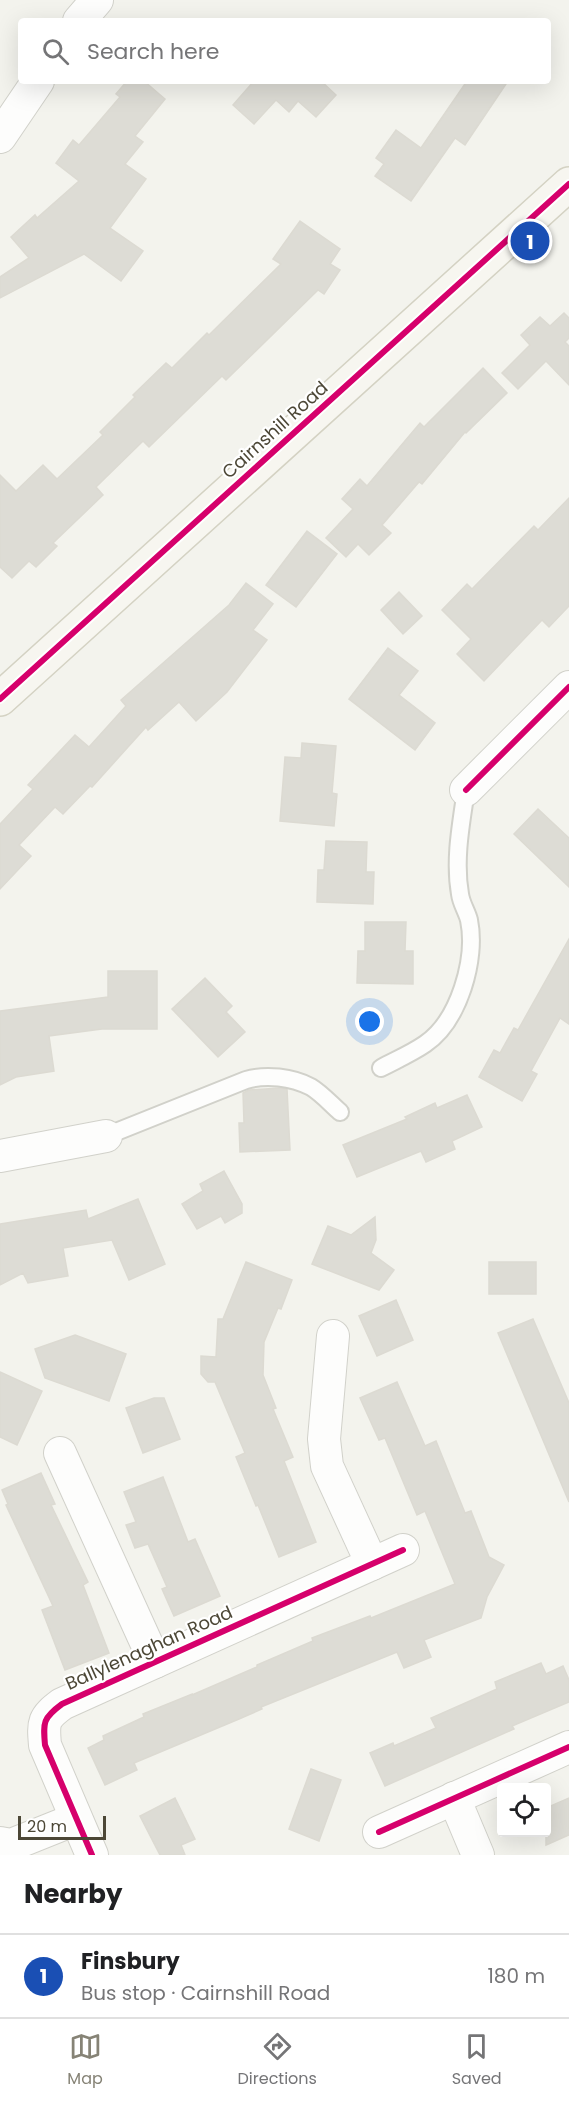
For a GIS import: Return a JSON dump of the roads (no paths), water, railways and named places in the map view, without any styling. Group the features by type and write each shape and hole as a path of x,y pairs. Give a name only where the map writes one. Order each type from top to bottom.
{"street":[{"path":"82,18 97,0"},
{"path":"0,137 36,84"},
{"name":"Cairnshill Road","path":"0,699 569,184"},
{"path":"466,790 569,687"},
{"path":"0,1156 106,1136"},
{"path":"333,1336 324,1439 327,1466 372,1564"},
{"name":"Ballylenaghan Road","path":"60,1453 155,1662"},
{"name":"Ballylenaghan Road","path":"92,1855 45,1745 43,1729 48,1714 62,1704 403,1550"},
{"path":"379,1832 569,1747"},
{"path":"454,1798 478,1855"},
{"path":"0,1843 11,1845 76,1819"}],"lane":[{"path":"381,1068 426,1043 443,1027 465,986 470,964 469,921 460,896 458,866 466,790"},
{"path":"106,1136 261,1076 287,1079 311,1087 340,1112"}],"place":[{"name":"Finsbury","path":"530,241"}]}
